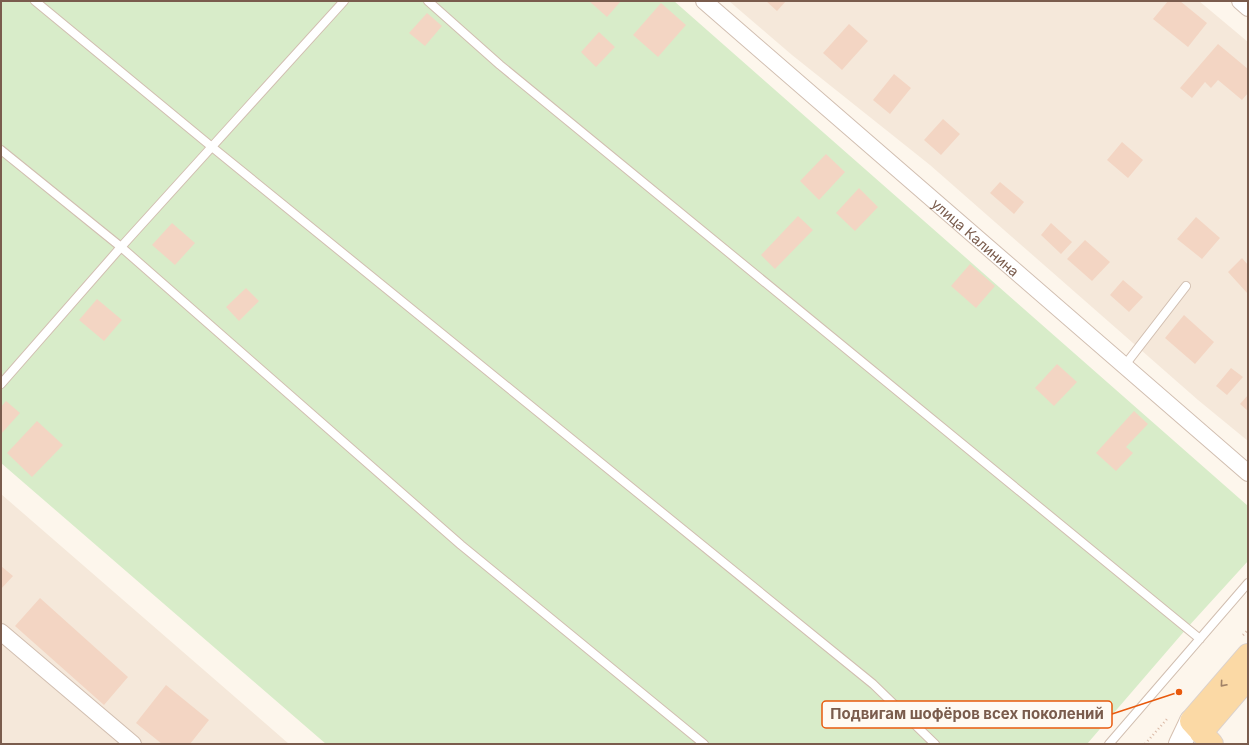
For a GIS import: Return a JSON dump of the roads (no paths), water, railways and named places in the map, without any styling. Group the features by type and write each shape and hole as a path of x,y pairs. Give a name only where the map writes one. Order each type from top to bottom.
{"main road":[{"path":"1199,736 1248,655"},
{"path":"1180,744 1199,736 1248,678"}],"street":[{"name":"улица Калинина","path":"704,1 1248,473"},
{"path":"1240,1 1248,8"},
{"path":"1,632 133,744"}],"lane":[{"path":"35,1 212,147 873,684 935,744"},
{"path":"1,384 121,247 344,1"},
{"path":"428,1 500,65 1200,639"},
{"path":"1,150 121,247 461,545 704,744"},
{"path":"1125,365 1186,286"},
{"path":"1109,744 1248,583"}],"place":[{"name":"Подвигам шофёров всех поколений","path":"1179,692"}]}
